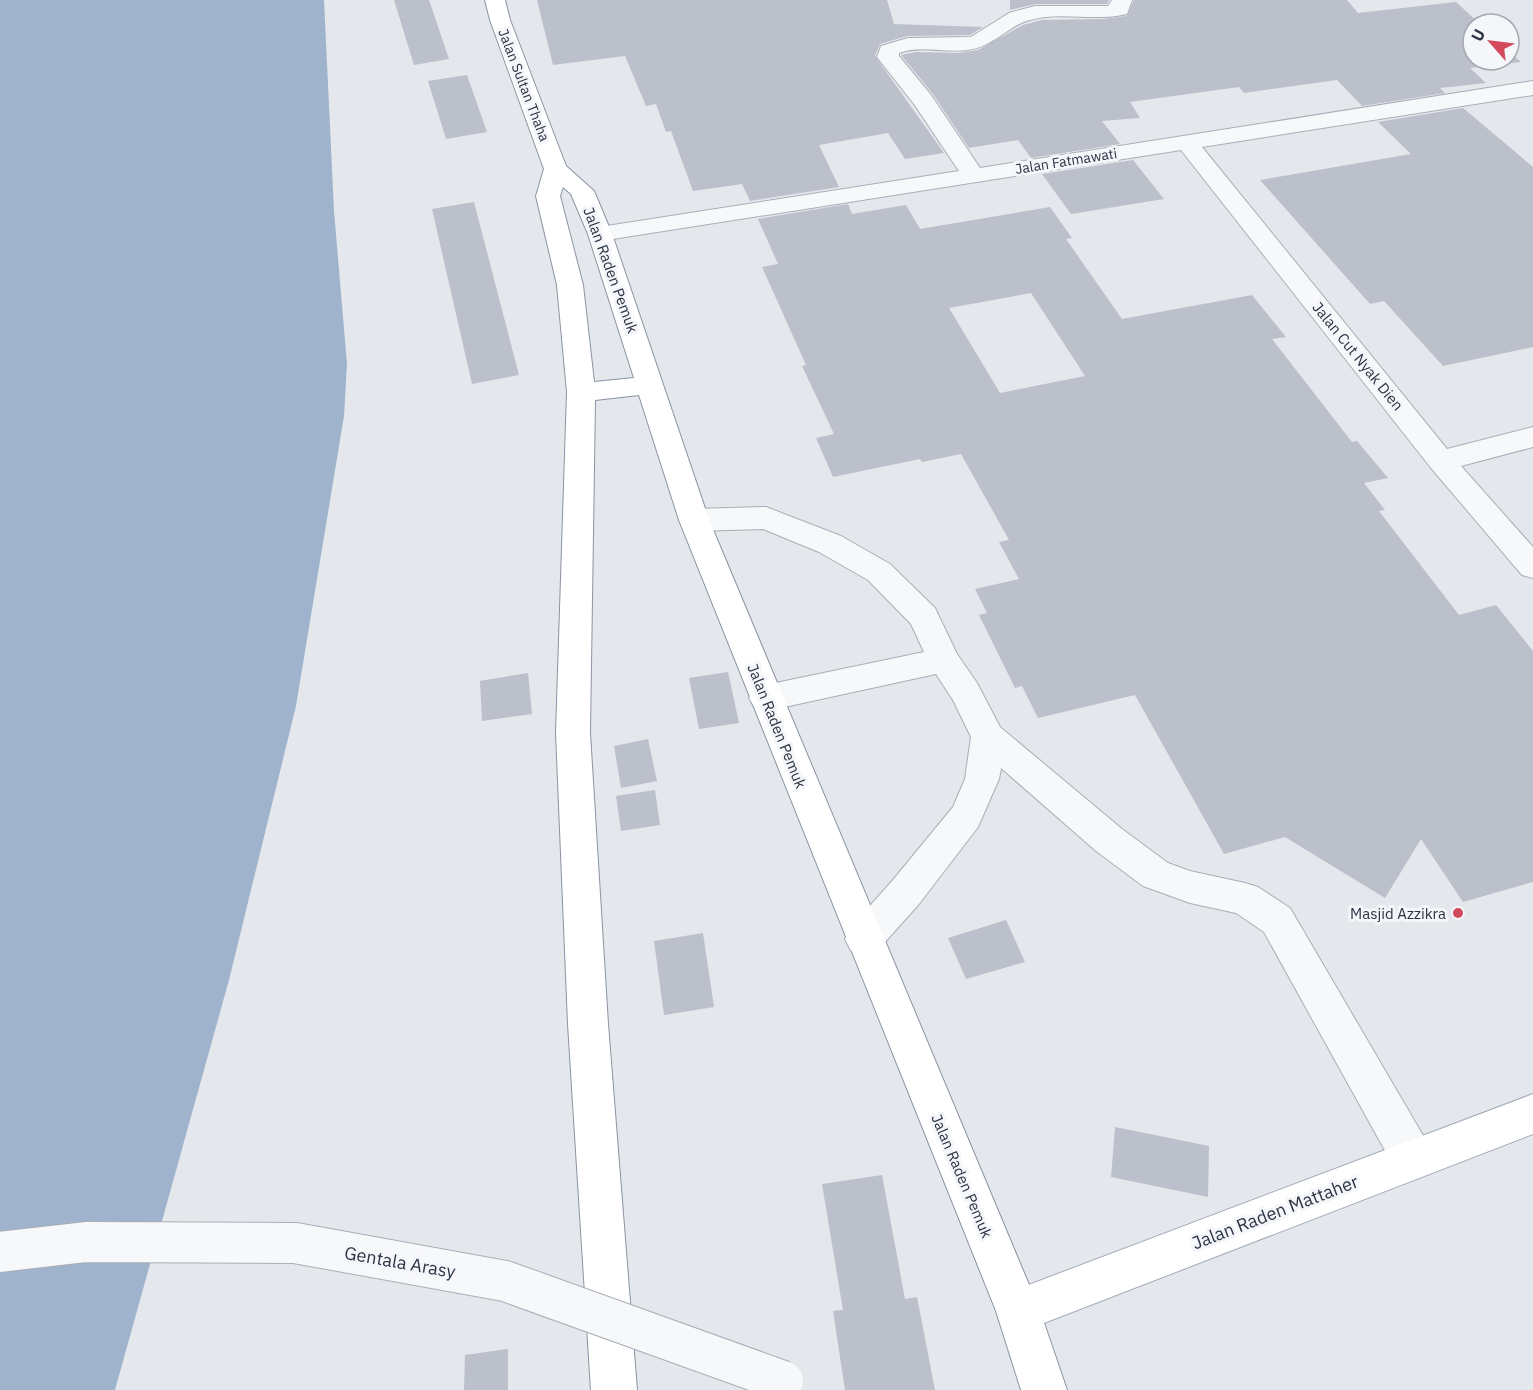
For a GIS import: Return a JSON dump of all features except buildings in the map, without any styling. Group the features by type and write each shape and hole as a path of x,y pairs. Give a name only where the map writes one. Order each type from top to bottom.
{"main road":[{"name":"Jalan Sultan Thaha","path":"495,0 500,20 556,169"},
{"name":"Jalan Raden Pemuk","path":"556,169 582,191 600,234 694,520 1018,1311 1044,1390"},
{"path":"556,169 548,196 570,285 581,392 573,733 588,1024 614,1390"},
{"path":"581,392 651,385"},
{"name":"Jalan Raden Mattaher","path":"1018,1311 1533,1114"}],"street":[{"path":"974,176 923,100 888,57 888,50 897,45 972,44 1024,15 1112,12 1120,10 1122,0"},
{"name":"Jalan Fatmawati","path":"600,234 1533,88"},
{"name":"Jalan Cut Nyak Dien","path":"1186,141 1441,461 1533,567"},
{"path":"1441,461 1533,437"},
{"path":"694,520 766,518 830,544 879,572 924,617 944,660 988,737 1109,840 1156,875 1190,887 1245,899 1277,920 1413,1159"},
{"path":"766,698 944,660"},
{"path":"864,939 906,892 966,816 981,779 988,737"},
{"name":"Gentala Arasy","path":"0,1252 86,1242 295,1243 505,1281 783,1381"}],"water":[{"path":"0,0 324,0 334,211 347,364 344,416 296,706 229,980 115,1390 0,1390"}],"place":[{"name":"Masjid Azzikra","path":"1458,913"}]}
